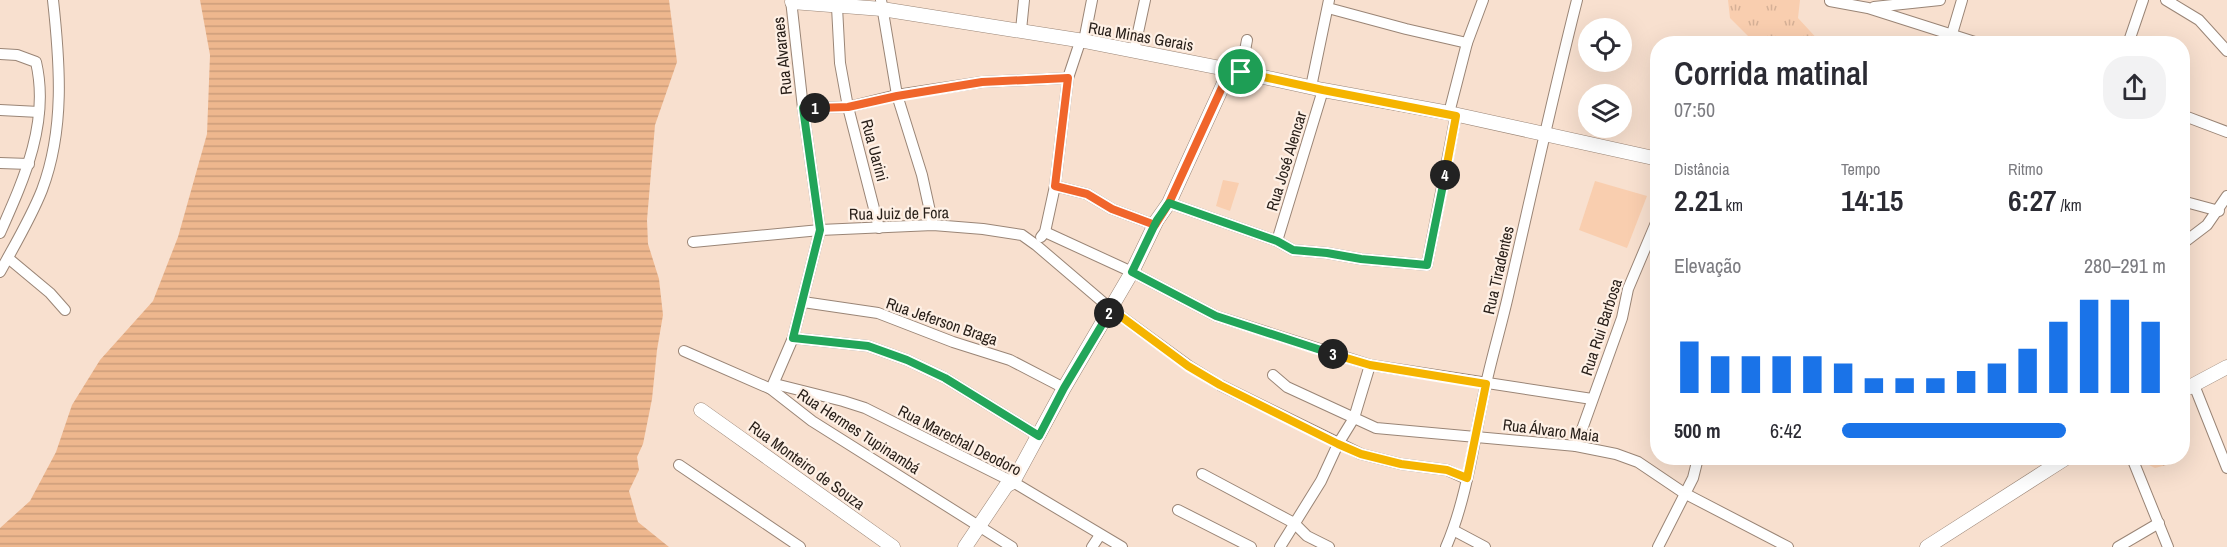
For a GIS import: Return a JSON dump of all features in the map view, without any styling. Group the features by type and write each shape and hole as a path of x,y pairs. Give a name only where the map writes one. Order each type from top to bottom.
{"street":[{"path":"0,272 41,192 57,132 60,89 59,54 53,0"},
{"path":"1021,30 1024,0"},
{"path":"1036,245 1045,232 1055,186 1068,78 1082,41 1092,0"},
{"path":"1134,51 1145,0"},
{"path":"1169,203 1277,241 1293,250 1427,265 1467,43 1484,0"},
{"name":"Rua Tiradentes","path":"1446,547 1467,478 1486,384 1510,289 1544,134 1578,0"},
{"path":"1868,8 1940,0"},
{"path":"1952,36 1962,0"},
{"path":"2131,36 2143,0"},
{"path":"2166,0 2199,20 2227,51"},
{"name":"Rua Minas Gerais","path":"791,1 837,7 881,5 1082,41 1453,114 1650,157"},
{"name":"Rua Alvaraes","path":"773,386 793,338 820,230 791,1"},
{"path":"1830,1 1868,8 1943,36"},
{"path":"1329,4 1406,29 1467,43"},
{"name":"Rua José Alencar","path":"1277,241 1317,89 1329,4"},
{"path":"881,5 897,96 922,175 933,225"},
{"name":"Rua Uarini","path":"837,7 840,63 848,107 879,228"},
{"path":"965,547 1006,486 1013,482 1064,388 1132,272 1235,71 1247,40"},
{"path":"0,54 17,55 36,62 39,112 29,164 3,221 0,233"},
{"path":"803,108 848,107 897,96 982,82 1068,78"},
{"path":"0,110 39,112"},
{"path":"2190,118 2227,132"},
{"path":"0,163 29,164"},
{"path":"1055,186 1087,194 1112,209 1155,225"},
{"path":"2190,239 2202,231 2219,211 2227,196"},
{"path":"2190,203 2219,211"},
{"name":"Rua Juiz de Fora","path":"693,242 820,230 933,225 1022,235 1111,309 1188,366 1220,385 1361,454 1401,464 1447,470 1467,478"},
{"path":"1045,232 1132,272 1216,316 1370,365 1592,399"},
{"name":"Rua Rui Barbosa","path":"1576,446 1622,318 1628,289 1650,238"},
{"path":"8,258 50,293 65,310"},
{"name":"Rua Jeferson Braga","path":"803,302 878,313 953,342 1010,360 1064,388"},
{"path":"793,338 868,346 907,360 945,378 1039,436"},
{"name":"Rua Hermes Tupinambá","path":"684,351 773,386 812,421 1011,547"},
{"path":"1280,547 1321,481 1338,444 1354,418 1370,365"},
{"path":"2190,387 2227,367"},
{"name":"Rua Álvaro Maia","path":"1273,375 1287,387 1376,428 1576,446 1616,454 1638,462 1684,493 1788,547"},
{"name":"Rua Marechal Deodoro","path":"773,386 843,400 865,408 1013,482 1122,547"},
{"path":"2190,392 2227,468"},
{"name":"Rua Monteiro de Souza","path":"701,410 876,542 893,547"},
{"path":"679,465 800,547"},
{"path":"1658,547 1693,478 1696,465"},
{"path":"1927,547 2055,465"},
{"path":"2135,465 2168,547"},
{"path":"1202,474 1294,523 1307,536 1329,547"},
{"path":"1178,510 1251,547"},
{"path":"2118,547 2159,523"},
{"path":"1453,530 1485,547"},
{"path":"1092,547 1100,535"}],"green space":[{"path":"1728,0 1800,0 1798,18 1815,36 1748,36 1730,18"},
{"path":"1223,180 1239,183 1230,211 1216,206"},
{"path":"1595,181 1647,196 1627,248 1579,230"},
{"path":"2149,465 2166,465 2155,468"}],"shaded area":[{"path":"200,0 669,0 677,62 655,125 647,220 648,244 659,279 663,315 652,399 643,444 637,457 639,470 629,491 638,522 669,547 0,547 0,528 30,501 56,452 72,405 100,360 153,301 178,237 207,134 210,55"}],"route":[{"path":"1241,72 1230,70 1169,203 1155,225 1112,209 1087,194 1055,186 1068,78 982,82 897,96 848,107 803,108 820,230 793,338 868,346 907,360 945,378 1039,436 1064,388 1111,309 1188,366 1220,385 1338,444 1361,454 1401,464 1447,470 1467,478 1486,384 1370,365 1260,331 1216,316 1132,272 1155,225 1157,220 1169,203 1277,241 1293,250 1427,265 1456,116 1241,72"}]}
